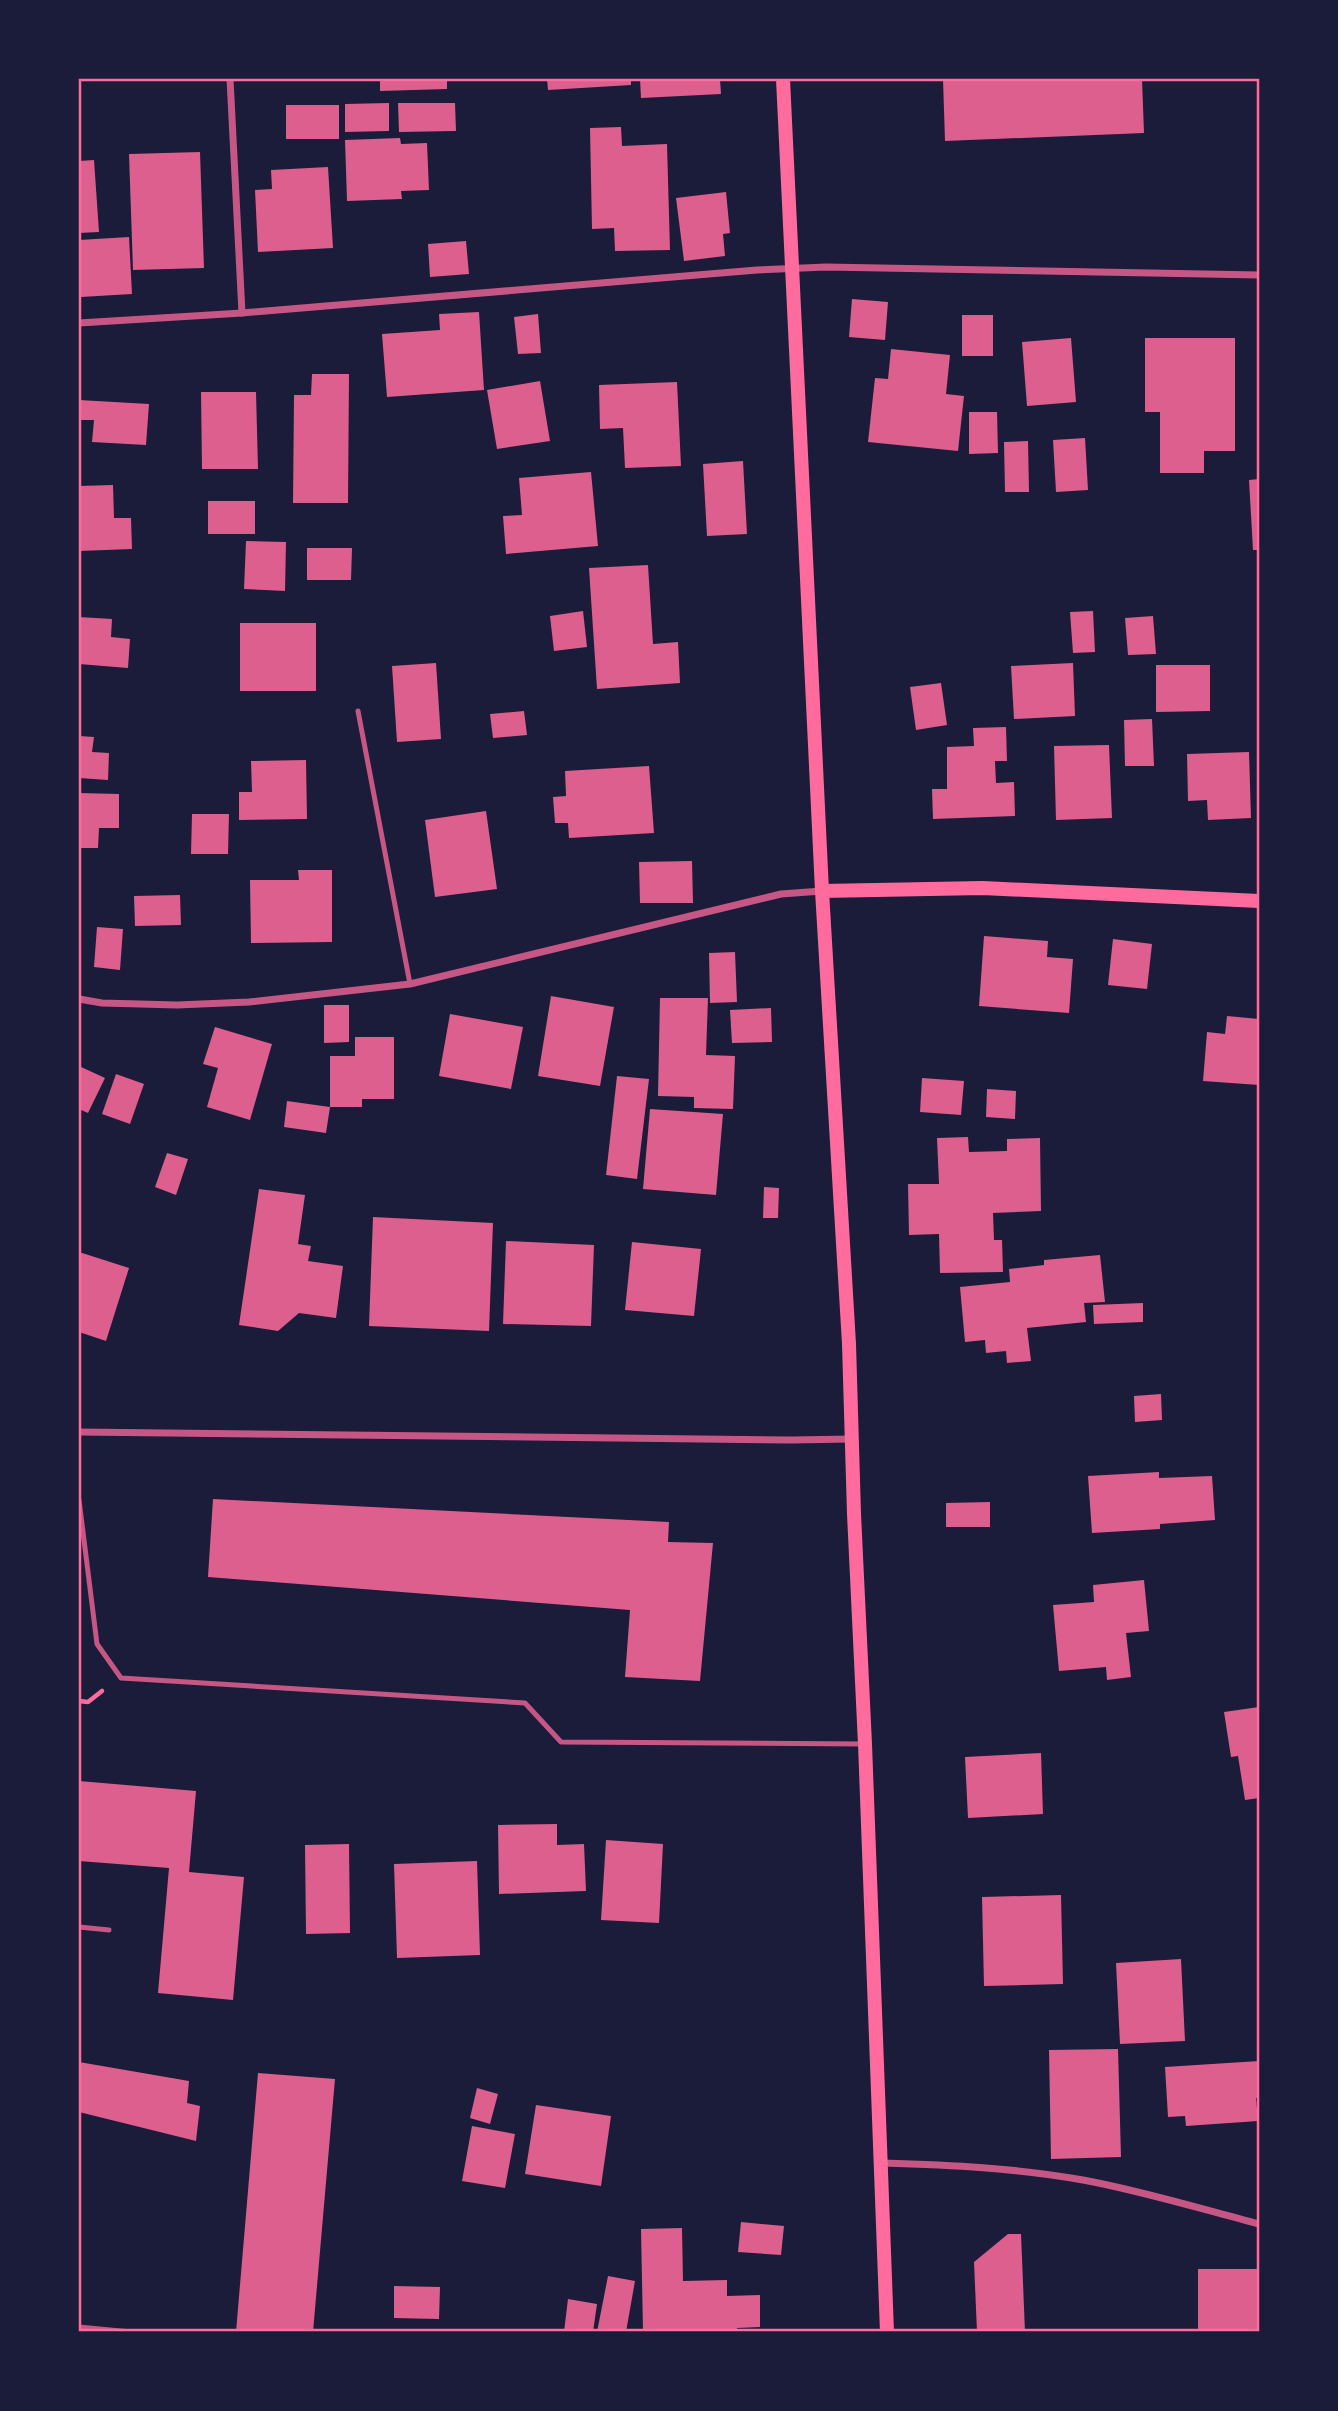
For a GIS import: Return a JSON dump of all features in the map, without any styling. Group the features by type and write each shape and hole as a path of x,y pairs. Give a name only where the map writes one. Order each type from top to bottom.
{"main road":[{"path":"783,79 822,891 848,1330 887,2332"},
{"path":"822,891 983,888 1259,901"}],"street":[{"path":"230,79 242,313"},
{"path":"79,323 242,313 790,268 1259,275"},
{"path":"79,999 102,1003 177,1005 249,1002 410,984 781,894 822,891"},
{"path":"79,1432 851,1439"},
{"path":"882,2163 974,2168 1085,2180 1259,2224"}],"lane":[{"path":"358,711 410,984"},
{"path":"79,1500 97,1644 121,1678 525,1703 561,1742 865,1744"},
{"path":"79,1927 109,1930"},
{"path":"79,2327 131,2332"}],"building":[{"path":"380,79 447,79 447,89 380,91"},
{"path":"547,79 631,79 631,85 548,90"},
{"path":"640,79 720,79 721,94 641,98"},
{"path":"943,79 1142,79 1144,133 945,141"},
{"path":"389,103 389,131 345,132 345,104"},
{"path":"398,103 455,103 456,131 399,132"},
{"path":"286,105 339,105 339,139 286,139"},
{"path":"621,127 622,146 667,144 670,250 615,251 614,228 592,229 590,128"},
{"path":"400,138 401,144 427,143 429,190 401,191 402,199 347,201 345,140"},
{"path":"200,152 204,268 133,270 129,154"},
{"path":"94,160 99,232 79,233 79,161"},
{"path":"328,167 333,248 258,252 255,190 272,189 271,170"},
{"path":"726,192 730,233 723,234 725,256 684,261 676,198"},
{"path":"129,237 132,294 81,297 79,240"},
{"path":"466,241 469,274 430,277 428,244"},
{"path":"852,299 888,302 885,340 849,337"},
{"path":"479,312 484,390 387,397 382,334 440,330 439,314"},
{"path":"538,314 541,353 518,354 514,317"},
{"path":"962,315 993,315 993,356 962,356"},
{"path":"1071,338 1076,402 1027,406 1022,342"},
{"path":"1145,338 1235,338 1235,451 1204,451 1204,473 1160,473 1160,412 1145,412"},
{"path":"891,349 950,355 946,394 964,396 958,451 868,442 875,378 888,379"},
{"path":"312,374 349,374 348,503 293,503 294,395 311,395"},
{"path":"540,381 550,441 497,449 487,390"},
{"path":"677,382 681,466 625,468 623,428 600,429 599,385"},
{"path":"201,392 256,392 258,469 202,469"},
{"path":"79,400 149,404 146,445 92,442 94,420 79,420"},
{"path":"969,412 997,412 998,453 969,454"},
{"path":"1085,438 1088,490 1056,492 1053,440"},
{"path":"1028,441 1029,492 1005,492 1004,442"},
{"path":"743,461 747,534 707,536 703,464"},
{"path":"591,472 598,546 506,554 503,516 522,515 519,478"},
{"path":"1259,479 1259,550 1253,550 1249,480"},
{"path":"113,485 114,518 131,518 132,549 79,551 79,486"},
{"path":"208,501 255,501 255,534 208,534"},
{"path":"246,541 286,542 285,591 244,589"},
{"path":"307,548 352,548 351,580 307,580"},
{"path":"648,565 653,644 678,642 680,683 597,689 589,568"},
{"path":"583,611 587,647 554,651 550,616"},
{"path":"1093,611 1095,652 1073,653 1070,612"},
{"path":"1153,616 1156,654 1128,655 1125,618"},
{"path":"79,617 112,619 111,637 130,639 128,668 79,664"},
{"path":"240,623 316,623 316,691 240,691"},
{"path":"436,663 441,739 397,742 392,666"},
{"path":"1073,663 1075,716 1014,719 1011,666"},
{"path":"1156,665 1210,665 1210,711 1156,712"},
{"path":"941,683 947,725 916,730 910,687"},
{"path":"524,711 527,735 493,738 490,714"},
{"path":"1152,719 1154,766 1125,766 1124,720"},
{"path":"1006,727 1007,761 995,761 996,783 1014,782 1015,816 933,819 932,789 947,789 947,747 974,746 973,728"},
{"path":"79,736 94,737 92,752 109,753 108,780 79,778"},
{"path":"1109,745 1112,818 1056,820 1054,746"},
{"path":"1249,752 1251,818 1208,820 1207,800 1188,801 1187,754"},
{"path":"306,760 307,819 239,820 239,792 252,792 251,761"},
{"path":"649,766 654,833 569,838 568,823 555,823 553,797 566,796 565,771"},
{"path":"79,793 119,794 119,828 99,828 98,848 79,848"},
{"path":"486,811 497,889 435,897 425,820"},
{"path":"192,814 229,814 228,854 191,854"},
{"path":"692,861 693,903 640,903 639,862"},
{"path":"298,870 332,870 332,942 251,943 250,880 299,880"},
{"path":"180,895 181,925 135,926 134,896"},
{"path":"97,927 123,929 120,970 94,967"},
{"path":"984,936 1048,941 1047,957 1073,959 1069,1013 979,1006"},
{"path":"1113,939 1152,944 1147,989 1108,985"},
{"path":"735,952 737,1002 710,1003 709,953"},
{"path":"551,996 614,1007 600,1086 538,1076"},
{"path":"660,998 708,998 706,1055 735,1056 733,1109 694,1108 694,1097 658,1096"},
{"path":"324,1005 349,1005 349,1042 324,1043"},
{"path":"771,1008 772,1042 732,1043 730,1010"},
{"path":"450,1014 523,1027 511,1089 439,1076"},
{"path":"1227,1016 1259,1019 1259,1085 1203,1081 1207,1032 1225,1034"},
{"path":"215,1027 272,1044 250,1120 207,1107 218,1068 203,1064"},
{"path":"355,1037 394,1037 394,1099 362,1099 362,1107 330,1107 330,1056 355,1056"},
{"path":"79,1066 105,1078 88,1113 79,1109"},
{"path":"116,1074 144,1084 130,1124 102,1114"},
{"path":"617,1076 649,1079 637,1179 606,1175"},
{"path":"922,1078 964,1081 961,1115 920,1112"},
{"path":"987,1089 1016,1091 1015,1119 986,1117"},
{"path":"287,1101 330,1107 326,1133 284,1127"},
{"path":"650,1109 723,1114 716,1195 643,1189"},
{"path":"968,1137 969,1152 1007,1151 1007,1139 1040,1138 1041,1211 993,1213 994,1240 1002,1240 1003,1272 940,1273 939,1234 909,1235 908,1184 939,1184 937,1138"},
{"path":"167,1153 188,1159 176,1195 155,1187"},
{"path":"764,1187 779,1188 778,1218 763,1218"},
{"path":"259,1189 305,1195 298,1244 311,1246 308,1261 343,1266 336,1318 299,1313 278,1331 239,1325"},
{"path":"373,1217 493,1223 489,1331 369,1326"},
{"path":"506,1241 594,1245 591,1326 503,1324"},
{"path":"632,1242 701,1249 694,1316 625,1310"},
{"path":"79,1252 129,1268 106,1341 79,1332"},
{"path":"1100,1255 1105,1302 1084,1303 1086,1322 1027,1328 1031,1361 1007,1363 1006,1351 986,1353 985,1340 965,1342 960,1287 1010,1282 1009,1269 1044,1265 1044,1260"},
{"path":"1143,1303 1143,1322 1094,1324 1093,1305"},
{"path":"1161,1394 1162,1420 1135,1422 1134,1396"},
{"path":"1159,1472 1159,1478 1212,1476 1215,1520 1160,1524 1160,1529 1092,1533 1088,1476"},
{"path":"213,1499 669,1522 668,1542 713,1543 700,1681 625,1677 630,1610 208,1577"},
{"path":"990,1502 990,1527 946,1527 946,1503"},
{"path":"1144,1580 1149,1631 1126,1633 1131,1677 1107,1680 1106,1667 1059,1671 1053,1605 1094,1602 1093,1585"},
{"path":"1259,1707 1259,1798 1245,1800 1238,1756 1231,1757 1224,1712"},
{"path":"1041,1753 1043,1814 968,1818 965,1757"},
{"path":"79,1781 196,1791 189,1872 244,1877 233,2000 158,1993 169,1868 79,1861"},
{"path":"557,1824 557,1845 584,1844 586,1891 499,1894 498,1825"},
{"path":"606,1840 663,1844 659,1923 601,1920"},
{"path":"349,1844 350,1933 306,1934 305,1845"},
{"path":"477,1861 480,1955 397,1958 394,1864"},
{"path":"1061,1895 1063,1984 984,1986 982,1897"},
{"path":"1181,1959 1185,2041 1120,2044 1116,1963"},
{"path":"1118,2049 1121,2157 1051,2159 1049,2050"},
{"path":"1259,2061 1259,2097 1256,2098 1258,2121 1186,2126 1185,2116 1168,2117 1165,2067"},
{"path":"79,2062 189,2081 187,2103 200,2106 196,2141 79,2112"},
{"path":"258,2073 335,2079 313,2332 236,2332"},
{"path":"477,2088 498,2094 490,2124 470,2118"},
{"path":"536,2105 611,2116 601,2186 525,2174"},
{"path":"472,2126 515,2134 505,2188 462,2181"},
{"path":"741,2222 784,2226 781,2255 738,2252"},
{"path":"682,2228 683,2281 727,2280 727,2296 760,2295 760,2327 737,2328 737,2332 643,2332 641,2229"},
{"path":"1008,2234 1021,2234 1025,2332 977,2332 974,2262"},
{"path":"1198,2269 1259,2269 1259,2332 1198,2332"},
{"path":"608,2276 635,2281 626,2332 597,2332"},
{"path":"394,2286 440,2287 439,2319 394,2318"},
{"path":"568,2299 597,2304 593,2332 564,2332"}]}
